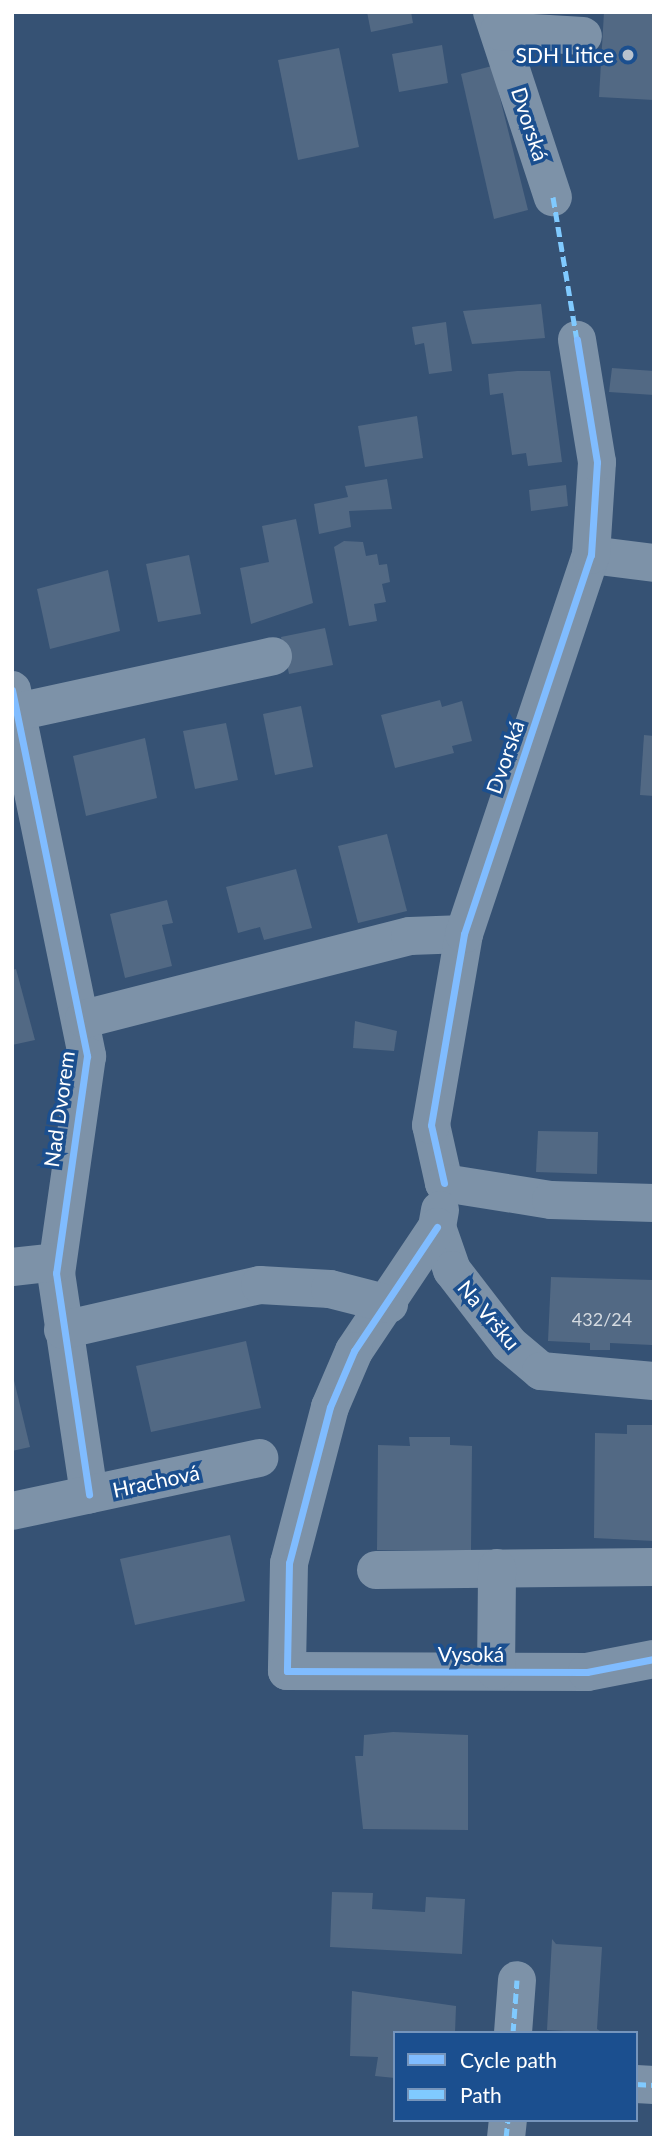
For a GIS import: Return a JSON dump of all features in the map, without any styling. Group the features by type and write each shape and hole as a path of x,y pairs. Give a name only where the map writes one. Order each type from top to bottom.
{"street":[{"path":"496,22 583,36"},
{"name":"Dvorská","path":"496,22 553,197"},
{"name":"Dvorská","path":"444,1183 431,1125 464,934 591,555 597,462 577,340"},
{"path":"591,555 654,563"},
{"name":"Nad Dvorem","path":"89,1495 63,1330 56,1262 87,1056 84,1019 15,701 273,656"},
{"path":"84,1019 410,936 464,934"},
{"path":"444,1183 551,1200 654,1203"},
{"name":"Na Vršku","path":"444,1183 437,1227 452,1270 509,1344 541,1371 654,1381"},
{"path":"63,1330 260,1285 330,1289 389,1304 437,1227"},
{"path":"12,1266 56,1262"},
{"name":"Vysoká","path":"389,1304 354,1351 330,1407 289,1563 286,1671 587,1672 654,1659"},
{"name":"Hrachová","path":"12,1511 259,1458"},
{"path":"376,1570 654,1567"},
{"path":"496,1671 497,1568"},
{"path":"513,2031 517,1980"}],"building":[{"path":"367,12 411,12 413,23 371,32"},
{"name":"SDH Litice","path":"604,12 654,12 654,100 599,97"},
{"path":"442,45 448,83 399,92 392,54"},
{"path":"339,48 359,147 298,160 278,60"},
{"path":"492,66 528,210 494,219 461,74"},
{"path":"541,304 545,338 472,344 463,311"},
{"path":"446,322 452,371 429,374 424,343 415,345 412,327"},
{"path":"612,368 654,371 654,395 609,392"},
{"path":"550,371 562,462 528,466 526,453 512,455 503,393 490,395 488,374"},
{"path":"417,416 423,458 365,467 358,426"},
{"path":"387,479 392,509 349,511 351,527 319,534 314,504 348,497 345,486"},
{"path":"566,485 568,506 531,511 529,490"},
{"path":"296,519 313,603 251,624 240,568 269,562 262,526"},
{"path":"344,541 363,542 366,556 377,554 379,565 387,564 390,582 382,584 386,602 374,604 377,621 349,626 334,547"},
{"path":"189,555 201,614 158,622 146,564"},
{"path":"108,570 120,631 50,649 37,589"},
{"path":"325,628 333,665 289,674 281,637"},
{"path":"440,700 442,707 462,701 472,741 452,746 454,753 395,768 381,715"},
{"path":"301,706 313,767 275,775 263,714"},
{"path":"226,723 238,780 195,789 183,731"},
{"path":"644,735 654,736 654,796 640,795"},
{"path":"145,738 157,798 86,816 73,756"},
{"path":"387,834 407,911 358,923 338,846"},
{"path":"296,869 312,928 264,940 260,927 238,933 226,887"},
{"path":"167,900 173,923 162,925 172,966 125,978 110,914"},
{"path":"16,969 35,1040 12,1045 12,970"},
{"path":"355,1021 397,1031 394,1051 353,1048"},
{"path":"538,1131 598,1132 597,1174 536,1172"},
{"path":"551,1277 653,1280 652,1345 610,1343 610,1350 590,1350 590,1343 548,1341"},
{"path":"246,1341 261,1408 151,1432 136,1366"},
{"path":"12,1372 30,1447 12,1451"},
{"path":"627,1425 654,1425 654,1541 594,1538 595,1433 627,1434"},
{"path":"409,1437 450,1437 450,1445 472,1446 471,1550 377,1550 378,1445 410,1446"},
{"path":"230,1535 245,1601 135,1625 120,1559"},
{"path":"393,1732 468,1735 468,1830 363,1829 355,1756 363,1756 364,1735"},
{"path":"332,1892 373,1893 372,1909 425,1912 426,1897 465,1899 462,1954 330,1947"},
{"path":"552,1939 556,1944 602,1947 597,2029 600,2031 547,2030"},
{"path":"352,1991 456,2006 455,2031 393,2031 393,2078 375,2076 378,2057 350,2056"}],"marked path":[{"path":"553,197 577,340"},
{"path":"513,2031 517,1980"},
{"path":"638,2084 654,2085"},
{"path":"506,2138 508,2122"}],"cycle path":[{"path":"444,1183 431,1125 464,934 591,555 597,462 577,340"},
{"path":"12,690 87,1056 56,1273 89,1495"},
{"path":"437,1227 354,1351 330,1407 289,1563 287,1671 587,1672 654,1659"}],"place":[{"name":"SDH Litice","path":"628,55"}]}
